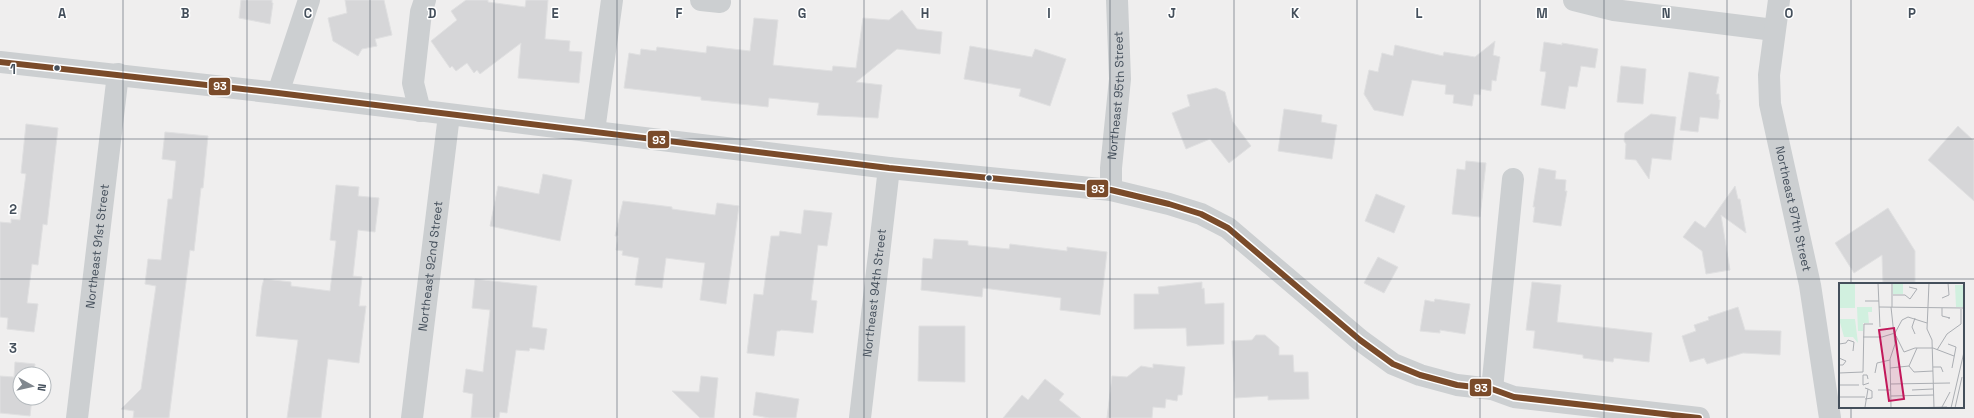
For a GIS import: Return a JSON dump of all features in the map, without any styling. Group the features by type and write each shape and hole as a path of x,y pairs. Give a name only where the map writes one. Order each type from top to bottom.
{"street":[{"path":"278,93 309,0"},
{"path":"420,111 414,83 421,12 425,0"},
{"path":"594,131 612,0"},
{"name":"Northeast 95th Street","path":"1111,190 1111,168 1120,79 1117,0"},
{"path":"1574,0 1614,10 1774,30"},
{"name":"Northeast 97th Street","path":"1779,0 1769,75 1770,104 1810,285 1830,418"},
{"path":"0,62 278,93 889,168 1111,190 1169,204 1201,214 1228,228 1360,340 1393,364 1420,375 1457,385 1492,389 1514,397 1700,418"},
{"name":"Northeast 91st Street","path":"77,418 118,74"},
{"name":"Northeast 92nd Street","path":"412,418 449,115"},
{"name":"Northeast 94th Street","path":"860,418 889,168"},
{"path":"1492,389 1513,179"}],"building":[{"path":"241,0 272,0 273,3 270,24 239,18"},
{"path":"345,0 384,0 392,35 375,39 377,46 362,49 358,56 333,41 328,18 347,13"},
{"path":"466,0 488,0 488,2 525,7 526,0 548,0 545,39 570,41 569,51 582,52 579,83 518,78 521,43 480,74 477,70 474,73 467,63 456,71 452,66 450,68 431,41 457,20 451,11"},
{"path":"902,10 917,29 942,32 940,54 897,49 856,82 882,85 878,118 817,115 819,103 769,98 768,107 701,100 701,97 624,88 629,53 640,55 641,49 656,51 657,47 706,53 707,46 750,51 754,18 778,20 773,65 832,71 833,66 856,68 863,18 889,20"},
{"path":"1495,41 1493,55 1500,57 1496,81 1492,80 1491,91 1481,89 1480,95 1474,94 1472,106 1453,103 1454,95 1445,94 1446,85 1412,80 1403,116 1374,110 1364,94 1369,70 1378,72 1382,53 1393,56 1395,45 1443,56 1444,52 1475,57"},
{"path":"1544,42 1562,45 1562,43 1598,49 1595,68 1581,66 1577,87 1569,86 1565,109 1541,105 1546,72 1540,71"},
{"path":"970,46 1032,57 1035,49 1066,59 1050,106 1019,96 1021,89 964,79"},
{"path":"1621,66 1646,69 1643,104 1617,102"},
{"path":"1689,72 1719,77 1716,94 1719,94 1720,100 1718,119 1700,117 1698,132 1680,130"},
{"path":"1216,88 1225,92 1233,122 1251,146 1229,163 1210,139 1186,149 1172,113 1190,106 1187,95"},
{"path":"1284,109 1322,115 1321,122 1337,125 1332,159 1278,151"},
{"path":"1651,114 1676,117 1671,160 1652,158 1649,179 1636,160 1625,159 1626,144 1624,141 1625,133"},
{"path":"26,124 58,128 47,225 43,224 38,265 32,264 27,303 38,304 34,332 7,329 8,318 0,317 0,222 11,223 11,219 20,220 26,174 21,173"},
{"path":"1958,126 1974,141 1974,201 1928,160"},
{"path":"165,132 208,136 203,188 201,188 194,251 190,250 169,418 133,418 134,411 121,409 141,389 156,286 145,284 148,259 161,260 168,199 172,199 176,161 162,159"},
{"path":"1466,161 1486,163 1480,217 1452,214 1457,169 1465,170"},
{"path":"1539,168 1556,171 1555,179 1566,180 1565,191 1567,191 1561,226 1533,222 1535,207 1533,207"},
{"path":"543,174 572,180 560,241 490,226 498,186 539,194"},
{"path":"336,185 359,187 358,196 379,198 375,232 358,230 353,276 362,277 359,306 366,306 359,363 328,359 321,418 287,418 298,340 256,336 262,286 264,279 291,282 291,286 330,291 336,241 330,240"},
{"path":"1735,186 1738,199 1740,199 1746,233 1721,215 1730,270 1706,274 1702,251 1683,237 1695,221 1705,228"},
{"path":"1376,194 1405,206 1394,233 1365,221"},
{"path":"623,201 672,207 672,209 715,215 717,203 739,206 726,304 700,300 705,263 666,258 662,288 635,285 639,258 622,255 623,251 616,250 618,236 615,236"},
{"path":"1888,208 1915,251 1915,283 1883,283 1882,255 1854,273 1835,243"},
{"path":"804,210 832,213 827,246 818,245 811,300 817,301 813,333 781,330 777,331 774,356 747,353 754,294 763,295 771,236 779,236 780,231 801,234"},
{"path":"934,239 968,241 968,245 1009,249 1010,244 1067,251 1067,247 1107,252 1100,315 1060,310 1061,298 983,288 982,297 921,290 923,258 932,259"},
{"path":"1378,257 1398,267 1384,293 1364,283"},
{"path":"475,279 537,286 532,327 547,329 544,350 530,348 529,351 516,350 507,413 500,412 499,418 471,418 473,394 463,392 466,369 483,372 490,310 472,308"},
{"path":"1202,282 1205,304 1224,303 1224,344 1187,346 1186,328 1134,329 1134,294 1159,294 1158,287"},
{"path":"1532,282 1561,285 1557,322 1652,333 1649,362 1614,358 1613,362 1583,358 1583,355 1533,348 1535,331 1526,330"},
{"path":"1435,299 1470,304 1465,334 1440,330 1440,333 1420,331 1425,300 1434,302"},
{"path":"1738,307 1745,330 1781,331 1780,355 1743,353 1707,364 1704,358 1690,362 1682,336 1696,331 1694,325 1709,320 1708,317"},
{"path":"919,326 965,326 965,382 918,381"},
{"path":"1256,335 1265,335 1279,347 1279,355 1293,355 1294,372 1308,372 1309,399 1268,400 1268,396 1235,398 1232,341 1252,340"},
{"path":"15,362 35,364 35,366 15,366"},
{"path":"1153,364 1185,367 1182,395 1178,395 1177,401 1166,399 1165,408 1153,407 1152,418 1107,418 1112,376 1127,377 1141,366 1153,368"},
{"path":"0,376 12,377 12,406 31,406 30,416 0,413"},
{"path":"701,376 718,378 714,418 700,418 672,391 699,392"},
{"path":"1045,379 1064,394 1059,400 1081,418 1003,418 1022,395 1028,400"},
{"path":"756,392 799,399 796,418 769,418 753,415"}],"transit line":[{"name":"93","path":"0,62 278,93 889,168 1111,190 1169,204 1201,214 1228,228 1360,340 1393,364 1420,375 1457,385 1492,389 1514,397 1699,418"}]}
